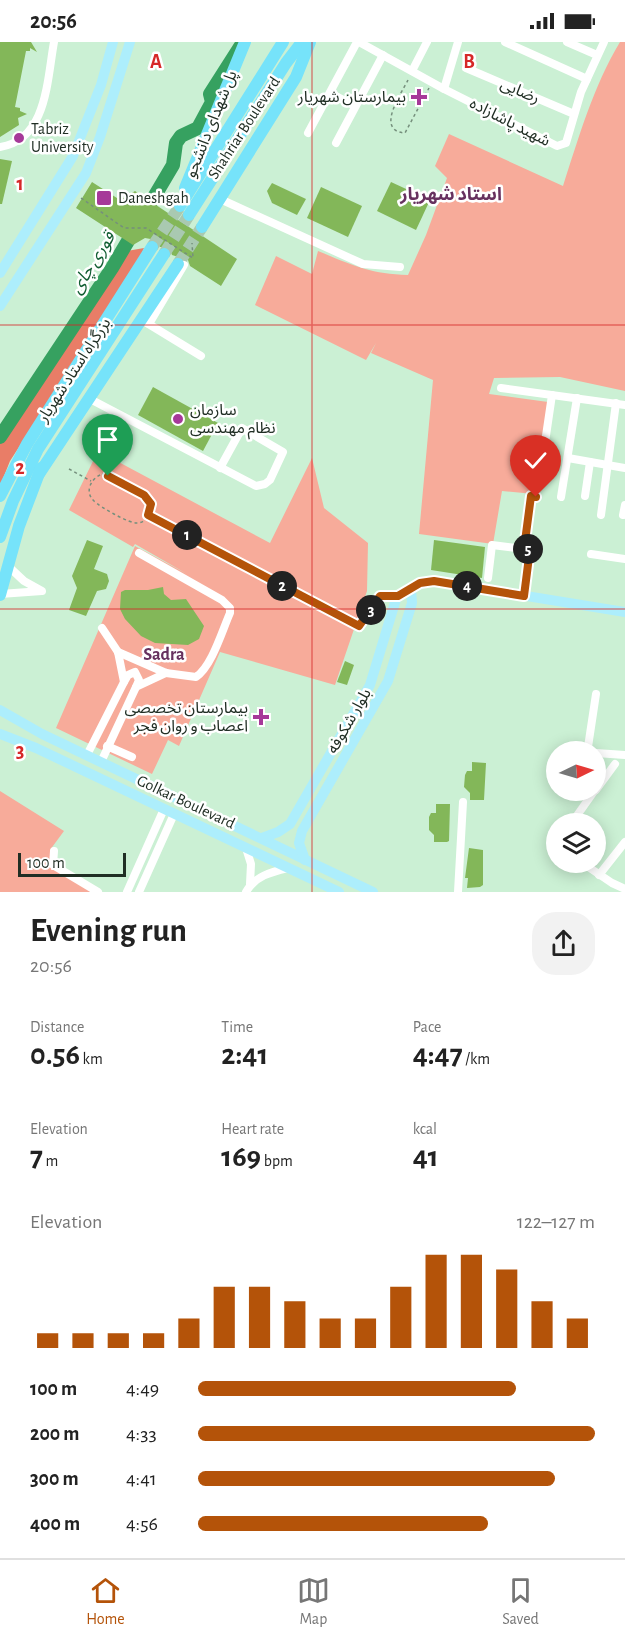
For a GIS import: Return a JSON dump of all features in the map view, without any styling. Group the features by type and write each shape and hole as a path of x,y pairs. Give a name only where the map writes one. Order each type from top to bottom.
{"highway":[{"name":"پل شهدای دانشجو","path":"184,211 198,154 245,42"},
{"path":"184,211 284,42"},
{"name":"Shahriar Boulevard","path":"184,211 302,42"},
{"path":"202,227 296,77 310,42"},
{"name":"بزرگراه استاد شهریار","path":"0,496 27,444 152,247"},
{"path":"0,537 13,501 38,449 164,254"},
{"path":"39,474 145,322 181,265"},
{"path":"0,594 19,526 61,414"}],"main road":[{"path":"0,273 73,156 101,85 113,42"},
{"path":"0,306 86,173 100,137 130,42"},
{"path":"398,596 420,583 434,581 625,612"},
{"name":"بلوار شکوفه","path":"302,831 388,681 412,603 411,590"},
{"name":"بلوار شکوفه","path":"290,824 370,685 398,596"},
{"name":"Golkar Boulevard","path":"0,710 42,734 373,892"},
{"name":"Golkar Boulevard","path":"0,734 36,748 339,892"},
{"path":"262,838 290,824 293,831 302,831 299,843 305,860"}],"street":[{"path":"0,147 10,146 31,131 40,115 54,42"},
{"path":"308,133 358,42"},
{"name":"شهید پاشازاده","path":"358,42 371,45 383,55 444,89 557,146 566,143 587,79 604,42"},
{"path":"412,71 427,42"},
{"path":"444,89 458,42"},
{"path":"505,42 587,79"},
{"path":"567,42 597,55"},
{"path":"336,143 383,55"},
{"name":"رضایی","path":"466,68 574,114"},
{"path":"330,93 356,106"},
{"path":"220,199 363,264 400,267"},
{"path":"145,322 201,356"},
{"path":"501,388 620,404 601,515"},
{"path":"539,483 552,395"},
{"path":"561,497 577,398"},
{"path":"90,399 220,468 256,486 270,480 283,452 242,428 220,468"},
{"path":"568,458 625,468"},
{"path":"585,496 590,462"},
{"path":"524,549 531,496 536,497"},
{"path":"623,515 625,505"},
{"path":"488,578 492,546 530,549 524,596"},
{"path":"118,652 166,673 196,677 202,673 210,660 230,613 230,608 222,600 139,553"},
{"path":"591,554 625,559"},
{"path":"0,594 42,591 24,581 8,566"},
{"path":"359,626 380,596 398,596"},
{"path":"102,628 118,652 124,682"},
{"path":"87,755 128,675 135,672 139,680 101,762"},
{"path":"136,687 166,673"},
{"path":"589,741 596,694"},
{"path":"107,746 132,758"},
{"path":"606,753 625,755"},
{"path":"606,776 615,764"},
{"path":"458,892 463,802"},
{"path":"127,892 169,812"},
{"path":"138,892 169,812"},
{"path":"599,875 625,842"},
{"path":"246,848 251,864 248,888"},
{"path":"54,851 53,865 98,892"},
{"path":"248,888 266,873 288,868"},
{"path":"596,873 625,889"}],"path":[{"path":"412,71 391,116 392,129 405,133 432,82"},
{"path":"73,193 124,228 146,228 194,258 192,243"},
{"path":"69,469 92,481"},
{"path":"98,475 106,475 144,495 151,504 148,515 142,522 132,523 94,501 90,492 92,481 98,475"},
{"path":"148,515 359,626"}],"shaded area":[{"path":"620,42 625,42 625,391 560,377 494,378 489,394 548,402 534,494 502,491 493,544 419,534 433,380 371,353 376,343 366,360 255,305 276,256 312,274 318,251 372,271 408,275 447,178 435,166 449,134 563,186 594,94"},
{"path":"144,248 137,264 10,461 0,486 0,443 127,251"},
{"path":"98,451 270,543 312,458 324,508 368,543 367,591 335,685 220,652 179,746 168,740 152,774 56,728 135,546 187,574 135,544 133,547 69,510"},
{"path":"0,791 64,831 50,850 52,867 92,892 0,892"}],"building":[{"path":"0,42 31,42 37,52 30,48 30,51 26,51 15,107 27,114 18,118 19,125 0,137"},
{"path":"0,159 12,161 2,204 0,204"},
{"path":"92,182 120,200 135,191 237,259 221,286 190,266 188,260 172,255 169,247 160,247 156,240 145,238 133,245 76,208"},
{"path":"391,182 430,200 416,230 377,211"},
{"path":"272,183 306,199 297,215 272,203 267,191"},
{"path":"321,187 362,206 348,237 307,218"},
{"name":"سازمان نظام مهندسی","path":"153,387 218,423 203,451 138,415"},
{"path":"87,540 103,546 94,569 107,574 109,581 106,589 97,591 86,616 69,610 77,588 72,576"},
{"path":"434,540 485,547 482,578 431,570"},
{"path":"163,587 164,594 171,600 186,599 204,626 199,639 188,645 155,643 141,636 125,619 120,609 121,592"},
{"path":"345,661 354,665 347,685 337,682"},
{"path":"472,762 486,763 484,800 470,800 470,793 464,787 467,771 472,771"},
{"path":"436,804 450,804 449,841 447,842 434,842 434,835 429,830 429,817 431,813 436,813"},
{"path":"469,848 483,850 483,885 480,887 467,888 468,878 465,878"}],"waterway":[{"name":"قوری چای","path":"0,437 112,268 173,165 176,143 181,136 198,128 212,102 210,94 240,47"}],"tunnel":[{"path":"152,247 180,206"},
{"path":"164,254 189,215"},
{"path":"178,264 202,227"}],"place":[{"name":"بیمارستان شهریار","path":"419,97"},
{"name":"Tabriz University","path":"19,138"},
{"name":"Daneshgah","path":"104,198"},
{"name":"سازمان نظام مهندسی","path":"178,419"},
{"name":"بیمارستان تخصصی اعصاب و روان فجر","path":"261,717"}],"district":[{"name":"استاد شهریار","path":"451,195"},
{"name":"Sadra","path":"164,655"}],"route":[{"path":"108,476 147,497 151,504 148,515 359,626 380,596 398,596 420,583 434,581 524,596 530,549 524,549 531,496 536,497"}]}
